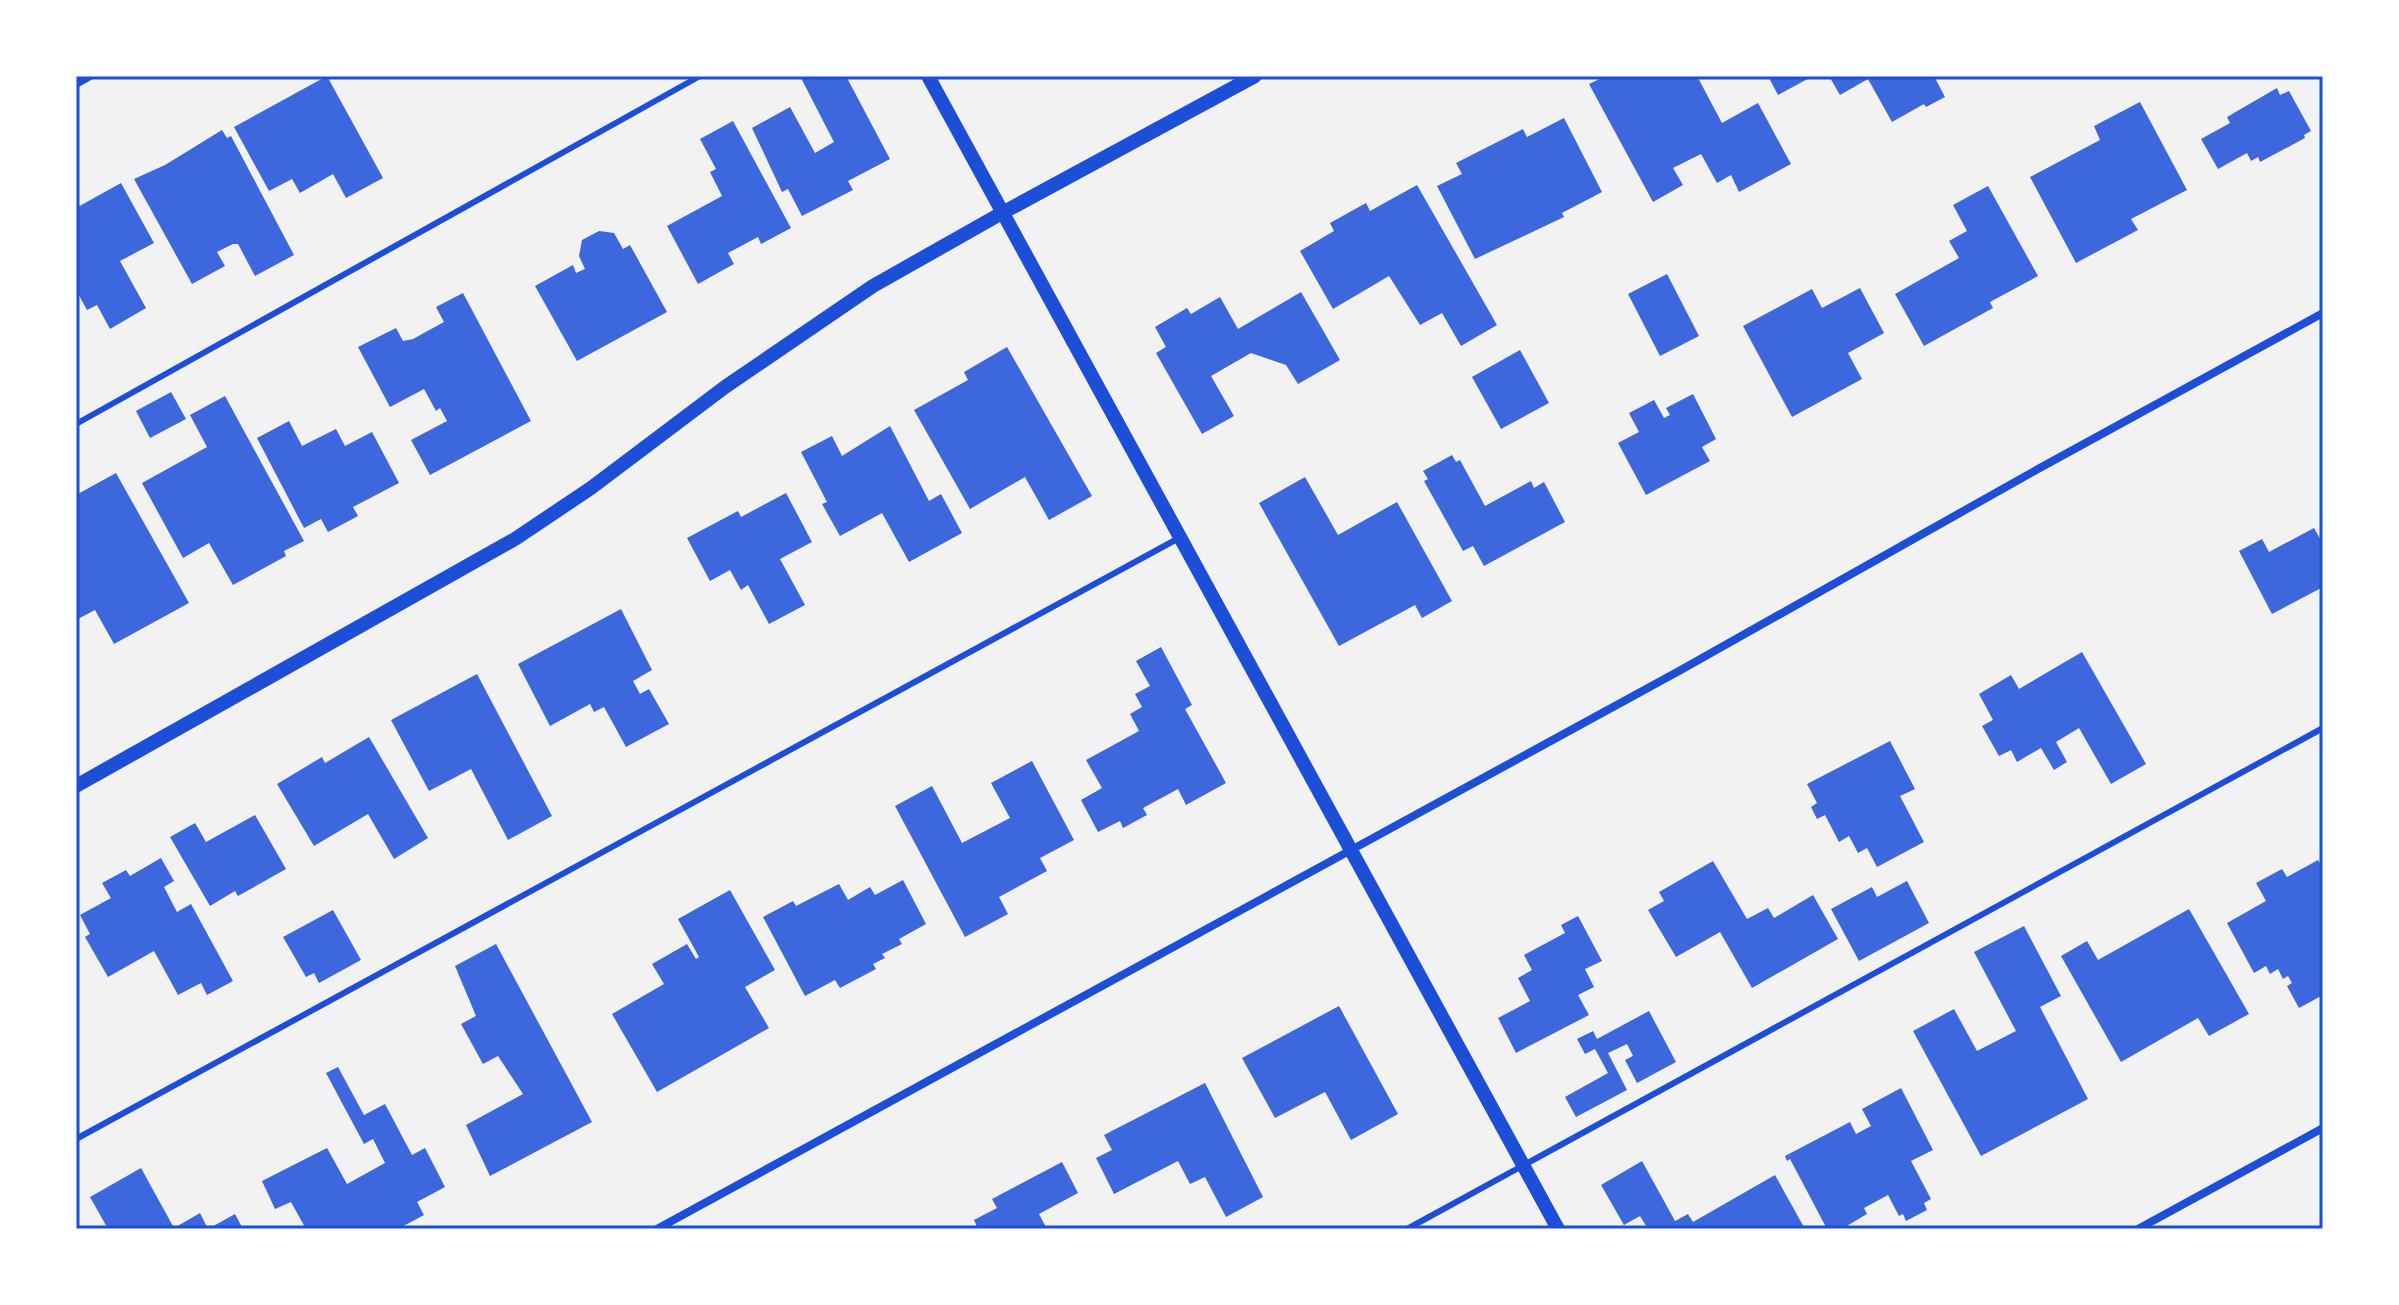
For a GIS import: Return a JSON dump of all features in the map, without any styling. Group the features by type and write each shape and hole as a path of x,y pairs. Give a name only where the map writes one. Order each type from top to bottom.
{"street":[{"path":"76,84 90,76"},
{"path":"928,76 1558,1229"},
{"path":"76,786 515,539 591,488 725,387 873,286 1255,76"},
{"path":"657,1229 1665,679 2323,313"},
{"path":"2138,1229 2323,1128"}],"lane":[{"path":"76,424 700,76"},
{"path":"76,1139 1179,538"},
{"path":"1407,1229 2323,728"}],"building":[{"path":"327,76 383,178 346,198 333,174 300,193 292,179 269,191 234,127"},
{"path":"846,76 890,159 848,181 853,190 802,216 788,189 782,192 752,128 790,107 815,153 834,142 801,78"},
{"path":"1606,76 1697,76 1722,123 1758,103 1791,164 1739,192 1731,175 1717,183 1701,154 1673,168 1683,185 1653,202 1589,84"},
{"path":"1768,76 1813,76 1778,95"},
{"path":"1829,76 1934,76 1945,97 1926,107 1924,104 1892,122 1868,79 1840,95"},
{"path":"2277,88 2280,95 2289,91 2311,131 2304,135 2305,138 2260,162 2258,157 2251,161 2247,153 2218,169 2201,139 2230,123 2227,117"},
{"path":"2140,102 2187,190 2131,219 2138,230 2076,263 2030,177 2100,140 2094,126"},
{"path":"1564,118 1602,192 1562,213 1564,217 1475,259 1437,186 1462,174 1456,163 1523,129 1527,137"},
{"path":"733,121 791,228 761,244 758,237 728,253 734,264 698,284 667,226 722,196 710,172 716,169 700,139"},
{"path":"222,130 227,138 231,136 294,255 255,276 238,244 233,244 217,252 225,266 192,284 134,179 165,165"},
{"path":"121,183 154,243 120,261 146,308 110,329 97,305 87,310 76,290 76,208"},
{"path":"1417,185 1497,325 1461,346 1442,313 1420,325 1389,276 1333,309 1300,251 1334,231 1330,223 1366,203 1370,211"},
{"path":"1988,186 2038,276 1990,302 1993,308 1924,346 1895,294 1959,258 1949,241 1967,231 1953,205"},
{"path":"599,231 614,233 623,249 630,245 667,312 577,361 535,286 573,265 576,273 585,269 579,256 582,240"},
{"path":"1667,274 1699,336 1660,356 1628,294"},
{"path":"1860,288 1884,333 1848,353 1862,379 1792,417 1743,326 1812,289 1822,308"},
{"path":"1301,292 1340,360 1298,384 1286,365 1251,353 1211,376 1234,416 1202,434 1156,353 1166,347 1155,327 1187,308 1191,314 1220,297 1238,329"},
{"path":"463,293 531,421 430,475 411,440 447,421 440,408 436,411 424,389 390,407 358,347 396,328 403,341 413,339 444,322 436,307"},
{"path":"1007,347 1092,496 1049,520 1025,477 970,509 914,410 968,380 964,372"},
{"path":"1520,350 1549,403 1501,429 1472,377"},
{"path":"171,392 186,419 150,438 136,411"},
{"path":"1693,394 1716,439 1702,447 1710,461 1646,495 1618,443 1639,432 1629,413 1654,400 1664,418 1670,415 1666,408"},
{"path":"225,396 304,541 284,551 286,556 233,585 209,543 183,558 142,483 207,447 190,415"},
{"path":"289,421 302,446 336,429 345,446 372,432 399,483 353,507 358,516 328,532 321,519 304,528 257,438"},
{"path":"890,426 929,501 941,494 962,533 909,562 882,513 840,536 822,504 827,502 801,452 832,436 842,456"},
{"path":"1452,455 1456,462 1460,460 1485,506 1531,481 1534,488 1544,482 1565,522 1484,566 1473,546 1463,551 1424,481 1428,479 1423,471"},
{"path":"116,473 189,603 114,644 95,610 76,620 76,495"},
{"path":"1305,477 1338,535 1397,502 1452,601 1422,618 1415,605 1339,646 1259,503"},
{"path":"786,493 812,542 780,559 805,605 769,624 748,585 741,590 730,570 710,581 687,538 738,511 741,517"},
{"path":"2314,528 2323,544 2323,587 2272,614 2239,551 2262,539 2269,552"},
{"path":"621,609 652,670 633,681 640,694 649,689 669,724 626,747 604,707 594,712 590,704 550,726 518,664"},
{"path":"1161,647 1192,705 1185,709 1226,783 1186,805 1178,789 1143,808 1147,815 1123,828 1120,821 1098,832 1081,800 1102,788 1086,760 1139,731 1130,714 1142,707 1135,694 1150,686 1136,661"},
{"path":"2082,652 2146,764 2111,784 2079,728 2056,742 2067,762 2054,770 2041,748 2017,762 2011,750 1999,756 1982,726 1993,720 1979,694 2011,675 2019,689"},
{"path":"477,674 552,816 508,840 471,769 429,791 391,720"},
{"path":"369,737 428,838 394,859 368,814 314,846 277,784 322,757 325,763"},
{"path":"1890,741 1915,789 1900,796 1924,842 1877,867 1867,848 1858,853 1849,836 1839,842 1825,815 1817,819 1811,807 1817,803 1807,784"},
{"path":"1032,761 1074,840 1040,858 1047,871 999,897 1008,914 965,937 895,806 932,786 962,843 1010,818 991,783"},
{"path":"255,815 286,869 238,896 235,891 210,906 170,837 195,823 206,842"},
{"path":"161,858 174,881 164,887 177,912 191,904 233,981 207,995 201,983 178,995 154,951 108,977 85,937 90,934 80,915 111,898 102,883 126,870 130,876"},
{"path":"2318,860 2323,864 2323,995 2299,1008 2287,986 2292,983 2288,976 2283,979 2278,969 2270,974 2266,966 2254,973 2227,923 2266,901 2256,883 2282,869 2287,877"},
{"path":"1713,861 1747,919 1768,908 1774,918 1813,895 1838,939 1752,988 1720,932 1676,957 1648,910 1664,901 1659,892"},
{"path":"903,880 926,924 899,939 902,944 882,954 885,958 873,964 876,969 840,988 835,980 805,996 763,917 793,901 796,906 839,884 848,900 870,887 875,895"},
{"path":"1907,881 1929,923 1859,961 1831,909 1872,887 1877,897"},
{"path":"730,890 775,970 745,987 769,1028 657,1092 612,1014 664,984 652,964 687,944 696,959 699,957 678,919"},
{"path":"2189,909 2249,1014 2209,1036 2198,1018 2121,1062 2061,956 2087,941 2098,960"},
{"path":"333,910 361,960 319,983 314,973 306,977 283,937"},
{"path":"1578,916 1602,961 1585,969 1594,987 1578,995 1589,1015 1516,1053 1498,1018 1530,1001 1518,978 1532,970 1524,955 1565,933 1561,925"},
{"path":"2024,926 2061,996 2040,1007 2088,1099 1981,1156 1913,1031 1954,1009 1977,1051 2016,1031 1974,952"},
{"path":"496,944 592,1122 490,1176 466,1125 523,1094 498,1056 483,1064 461,1024 476,1016 455,966"},
{"path":"1339,1006 1398,1114 1351,1140 1325,1092 1275,1118 1242,1058"},
{"path":"1649,1011 1676,1062 1637,1083 1625,1060 1633,1056 1627,1044 1608,1053 1627,1090 1576,1117 1565,1097 1608,1073 1595,1049 1585,1054 1577,1039 1593,1031 1597,1039"},
{"path":"338,1067 364,1115 385,1104 412,1155 425,1148 445,1187 417,1202 424,1215 398,1229 306,1229 291,1202 275,1209 262,1181 327,1148 347,1184 385,1163 373,1139 364,1144 326,1073"},
{"path":"1205,1083 1263,1197 1226,1217 1205,1177 1190,1184 1178,1161 1114,1194 1096,1158 1112,1150 1104,1135"},
{"path":"1901,1088 1933,1150 1911,1161 1931,1199 1924,1203 1927,1210 1906,1221 1903,1214 1899,1216 1888,1195 1864,1208 1867,1214 1846,1229 1827,1229 1790,1159 1787,1161 1785,1156 1850,1122 1856,1134 1871,1126 1862,1109"},
{"path":"1642,1161 1675,1221 1688,1214 1693,1222 1775,1175 1805,1229 1648,1229 1640,1216 1624,1225 1601,1185"},
{"path":"1062,1162 1078,1193 1039,1214 1047,1229 978,1229 974,1220 997,1208 992,1199"},
{"path":"141,1168 174,1228 200,1213 208,1229 108,1229 90,1197"},
{"path":"235,1214 243,1229 208,1229"}]}
